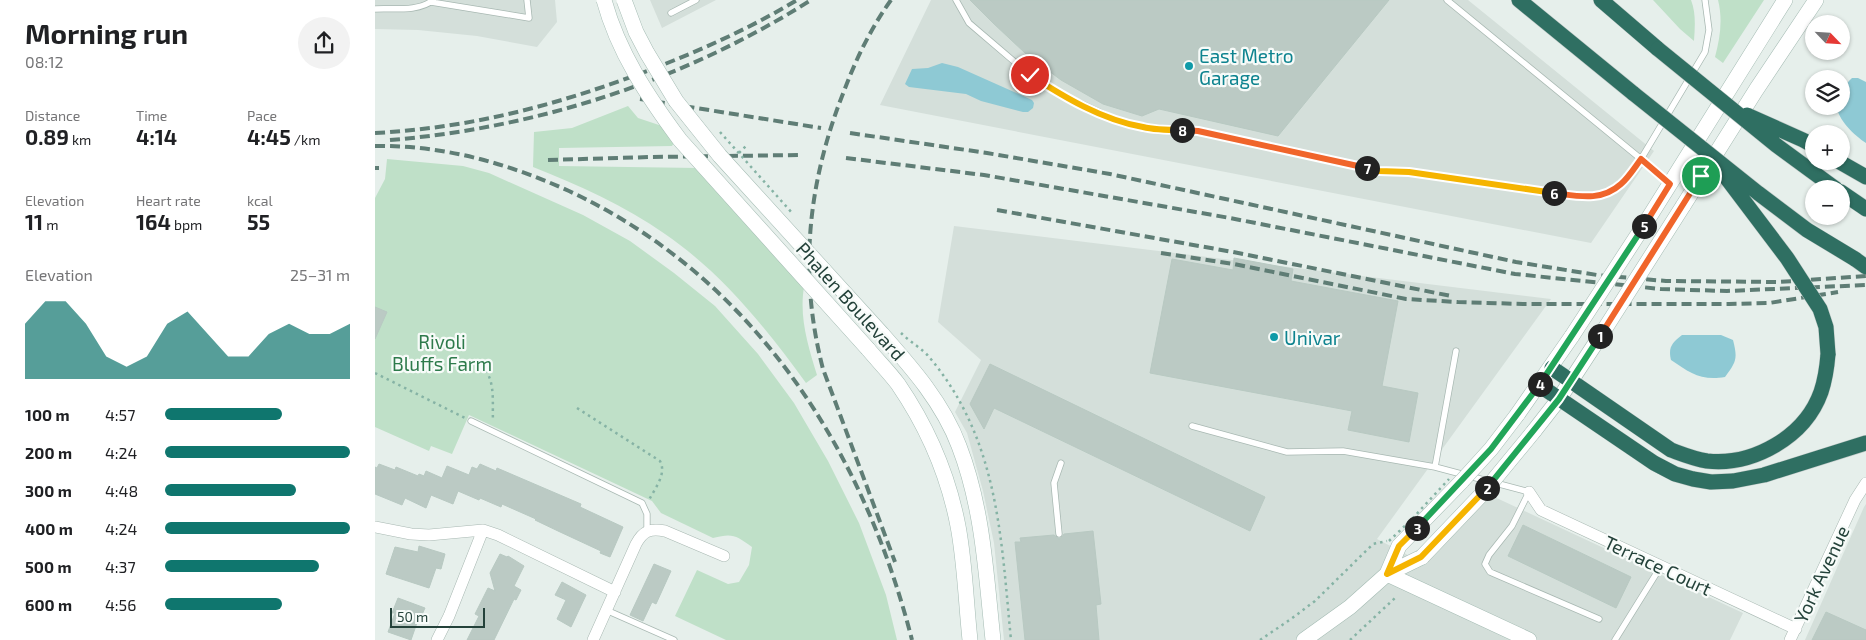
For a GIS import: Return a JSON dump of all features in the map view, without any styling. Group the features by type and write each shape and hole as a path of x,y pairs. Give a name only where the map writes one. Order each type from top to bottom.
{"highway":[{"path":"1519,0 1706,152 1807,230 1866,267"},
{"path":"1601,0 1776,145 1824,180"},
{"path":"1728,106 1805,141"},
{"path":"1552,368 1671,450 1706,461 1728,462 1749,458 1768,450 1791,434 1808,416 1820,394 1829,354 1826,327 1820,309 1787,258 1706,152"},
{"path":"1850,168 1866,177"},
{"path":"1850,198 1866,209"},
{"path":"1539,385 1653,463 1675,474 1693,479 1711,482 1733,481 1764,475 1866,443"}],"main road":[{"name":"Phalen Boulevard","path":"604,0 608,16 629,61 648,94 680,140 897,382 920,419 936,451 948,483 959,529 969,640"},
{"name":"Phalen Boulevard","path":"624,0 636,32 647,53 671,93 691,121 720,156 911,367 937,404 959,445 976,501 982,533 993,640"},
{"path":"1387,574 1394,543 1462,481 1491,449 1552,368 1785,0"},
{"path":"1304,640 1349,607 1387,574 1421,557 1483,493 1534,431 1559,399 1599,338 1751,98 1816,0"},
{"path":"1387,574 1529,640"}],"street":[{"name":"York Avenue","path":"1790,640 1855,500 1866,483"},
{"name":"Terrace Court","path":"1529,492 1541,510 1795,629"},
{"path":"375,527 394,532 429,535 483,530 498,535 615,592"},
{"path":"437,640 449,616 483,530"},
{"path":"593,640 636,544 647,530 665,531 724,556"}],"lane":[{"path":"375,9 415,7 432,1 529,18 527,0"},
{"path":"671,13 695,0"},
{"path":"956,0 969,23 1030,75 1082,106 1112,118 1141,127 1198,131 1379,171 1409,172 1587,197 1602,194 1621,184 1641,159 1705,52 1709,30 1705,0"},
{"path":"1447,0 1670,184"},
{"path":"1435,467 1456,351"},
{"path":"471,421 642,503 647,514 647,530"},
{"path":"1192,426 1287,452 1343,451 1435,467 1529,492 1512,526 1489,555 1485,564 1490,572 1599,619"},
{"path":"1059,534 1054,483 1061,463"},
{"path":"1615,640 1661,566"},
{"path":"606,610 674,640"}],"path":[{"path":"720,132 797,218"},
{"path":"739,153 747,144"},
{"path":"476,362 485,366 489,374 493,432"},
{"path":"375,373 471,421"},
{"path":"577,408 660,461 663,467 662,474 644,508"},
{"path":"1260,640 1315,601 1373,544 1394,543"},
{"path":"1350,640 1395,598"}],"shaded area":[{"path":"375,0 555,0 557,22 537,47 477,36 418,30 375,29"},
{"path":"650,0 716,0 662,28"},
{"path":"931,0 1468,0 1654,151 1591,243 880,105"},
{"path":"954,226 1551,299 1377,539 1423,563 1488,494 1743,613 1730,640 1004,640 994,543 983,491 967,433 955,412 981,360 938,322"},
{"path":"1866,504 1866,640 1805,640 1864,507"}],"green space":[{"path":"1653,0 1691,0 1695,25 1694,41 1680,29"},
{"path":"1718,0 1764,0 1723,63 1715,57 1720,29"},
{"path":"628,106 638,118 662,126 675,141 672,146 559,148 559,166 698,168 804,287 804,320 817,375 806,383 742,302 686,249 618,205 533,167 534,132 572,128"},
{"name":"Rivoli Bluffs Farm","path":"387,159 463,166 489,173 583,215 630,241 715,306 758,354 794,403 828,461 859,523 886,595 897,640 726,640 675,616 697,570 728,584 739,582 749,565 752,547 742,540 729,535 713,538 661,513 652,501 469,415 452,454 431,446 429,451 375,427 375,198 385,179"}],"water":[{"path":"942,63 958,67 1032,100 1034,103 1033,108 1028,112 1023,112 981,101 966,94 909,87 905,84 912,69 928,68"},
{"path":"1858,78 1866,82 1866,143 1850,130 1850,125 1846,125 1840,115 1850,115 1850,80"},
{"path":"1682,335 1721,335 1733,340 1736,356 1732,368 1725,377 1702,377 1684,369 1671,360 1670,352 1672,346"}],"building":[{"name":"East Metro Garage","path":"970,0 1389,0 1278,136 1159,109 1142,116 1103,104 1061,80 1025,53"},
{"name":"Univar","path":"1234,258 1293,269 1291,281 1398,301 1382,386 1418,393 1409,442 1348,430 1352,411 1150,373 1172,259 1233,270"},
{"path":"375,307 387,312 375,339"},
{"path":"990,364 1265,497 1250,531 994,408 984,429 970,404"},
{"path":"379,464 395,470 396,467 418,476 419,474 424,476 426,471 442,478 447,466 469,475 472,467 477,469 480,464 496,471 497,468 581,504 580,507 623,527 610,557 536,519 502,504 501,507 458,491 453,504 431,495 426,508 405,498 402,505 375,494 375,467 377,468"},
{"path":"1523,525 1631,577 1616,608 1508,556"},
{"path":"1093,531 1101,604 1096,605 1099,640 1025,640 1015,542 1021,542 1020,538 1054,535 1059,539 1064,534"},
{"path":"419,546 445,554 441,569 436,568 429,588 386,574 395,547 418,552"},
{"path":"500,554 508,556 524,566 514,586 521,590 516,600 514,599 494,640 467,640 479,616 475,614 488,588 495,591 490,573"},
{"path":"654,564 671,571 656,604 652,602 643,621 630,615"},
{"path":"562,582 586,595 571,627 557,619 566,600 555,595"},
{"path":"398,598 425,608 421,617 419,617 411,640 388,632 395,613 392,613"},
{"path":"1826,612 1866,630 1866,640 1812,640"}],"railway":[{"path":"375,133 445,126 480,120 513,113 580,94 647,71 705,47 761,21 797,0"},
{"path":"390,140 445,134 501,124 555,112 609,96 713,54 811,0"},
{"path":"891,0 859,56 832,125 822,159 815,194 809,263 815,333 823,369 895,562"},
{"path":"640,99 821,128"},
{"path":"850,133 987,153 1110,174 1516,262 1597,275 1666,281 1779,282 1866,276"},
{"path":"375,146 400,146 450,152 498,164 546,181 569,191 635,227 693,270 745,320 791,376 830,436 864,501 891,569 912,640"},
{"path":"548,160 801,155"},
{"path":"846,158 984,175 1230,218 1515,274 1661,289 1727,291 1866,285"},
{"path":"997,210 1233,252 1451,296"},
{"path":"1161,253 1234,264 1406,299 1458,302 1523,304 1769,303 1838,292"}],"place":[{"name":"East Metro Garage","path":"1189,66"},
{"name":"Univar","path":"1274,337"}],"route":[{"path":"1030,75 1082,106 1141,127 1198,131 1379,171 1409,172 1595,197 1609,192 1621,184 1641,159 1670,184 1552,368 1491,449 1399,546 1387,574 1421,557 1483,493 1509,463 1559,399 1701,176"}]}
